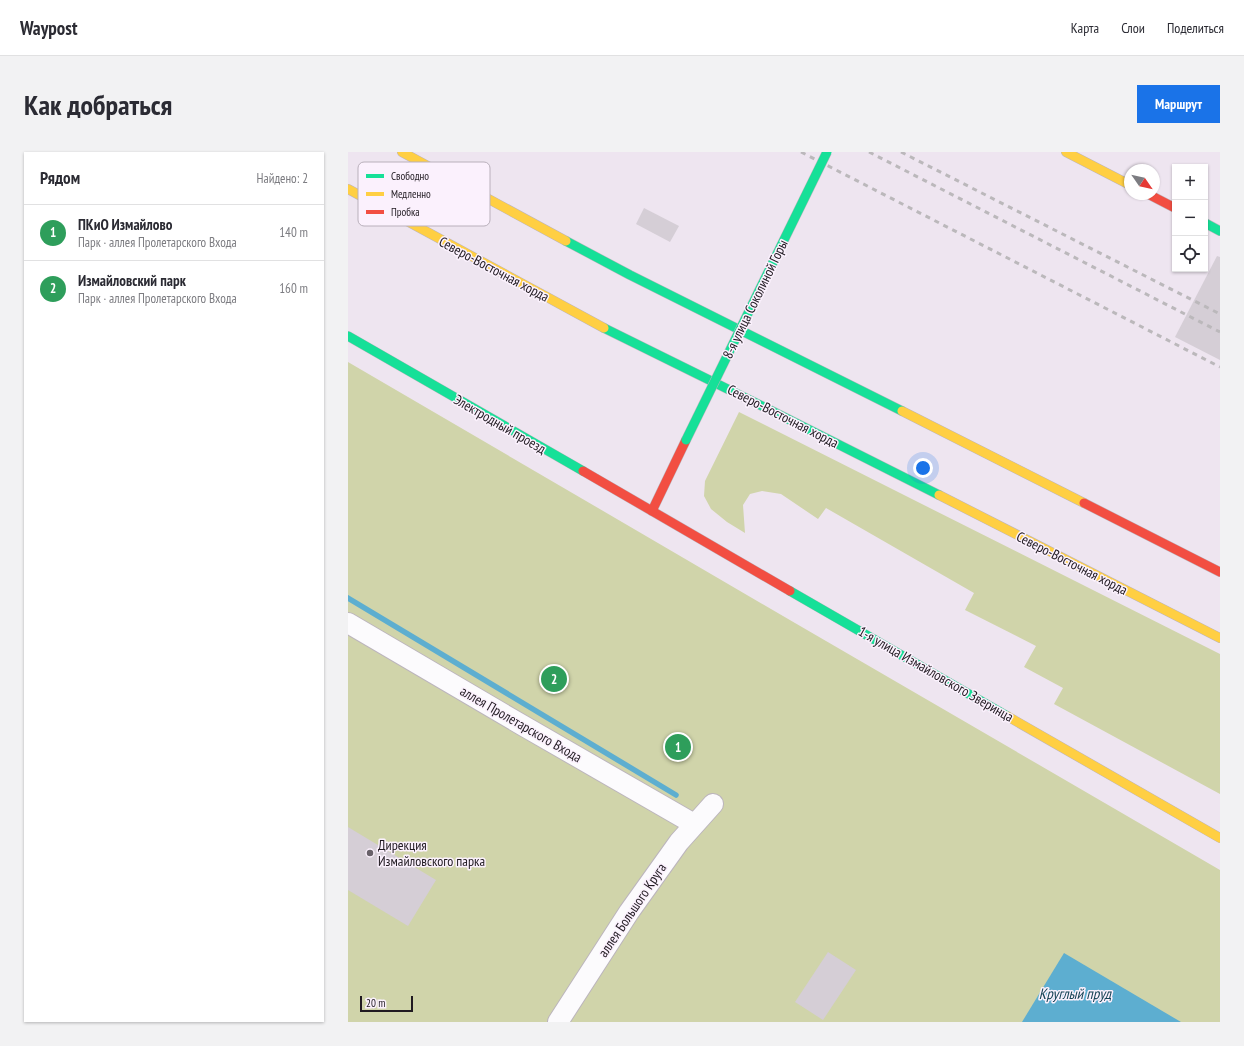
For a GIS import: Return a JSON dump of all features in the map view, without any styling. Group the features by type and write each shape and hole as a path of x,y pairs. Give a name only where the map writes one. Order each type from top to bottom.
{"main road":[{"path":"402,152 420,162"},
{"name":"8-я улица Соколиной Горы","path":"652,511 827,152"},
{"path":"1066,152 1124,182"},
{"name":"Северо-Восточная хорда","path":"348,189 358,194"},
{"path":"490,200 630,275 790,354 1220,572"},
{"path":"1160,200 1172,206"},
{"path":"1208,225 1220,231"},
{"name":"Северо-Восточная хорда","path":"416,226 603,328 764,406 1220,638"},
{"name":"Электродный проезд","path":"348,336 652,511"},
{"name":"1-я улица Измайловского Зверинца","path":"652,511 1220,838"}],"street":[{"name":"аллея Пролетарского Входа","path":"348,623 694,824"},
{"name":"аллея Большого Круга","path":"558,1022 629,912 679,842 713,804"}],"green space":[{"path":"348,362 1220,870 1220,1022 348,1022"},
{"path":"739,412 1220,654 1220,794 1054,704 1063,688 1024,667 1036,646 965,610 974,593 826,508 818,519 781,494 762,491 750,494 743,505 745,533 727,522 711,509 704,496 705,481"}],"water":[{"name":"Круглый пруд","path":"1064,953 1181,1022 1022,1022"}],"building":[{"path":"644,208 679,226 670,242 636,224"},
{"path":"1217,256 1220,257 1220,360 1175,337"},
{"name":"Дирекция Измайловского парка","path":"348,827 436,880 408,926 348,890"},
{"path":"828,952 856,970 823,1020 795,1002"}],"waterway":[{"path":"348,598 676,795"}],"railway":[{"path":"801,152 1220,367"},
{"path":"869,152 1220,332"},
{"path":"901,152 1220,314"}],"traffic: fast":[{"path":"686,440 827,152"},
{"path":"1208,225 1220,231"},
{"path":"566,241 630,275 902,411"},
{"path":"604,328 939,495"},
{"path":"348,336 583,471"},
{"path":"790,591 1007,716"}],"traffic: slow":[{"path":"402,152 420,162"},
{"path":"1066,152 1124,182"},
{"path":"348,189 358,194"},
{"path":"490,200 566,241"},
{"path":"416,226 604,328"},
{"path":"902,411 1084,503"},
{"path":"939,495 1220,638"},
{"path":"1007,716 1220,838"}],"traffic: jam":[{"path":"1160,200 1172,206"},
{"path":"652,511 686,440"},
{"path":"583,471 790,591"},
{"path":"1084,503 1220,572"}],"place":[{"name":"Измайловский парк","path":"554,679"},
{"name":"ПКиО Измайлово","path":"678,747"},
{"name":"Дирекция Измайловского парка","path":"370,853"}]}
